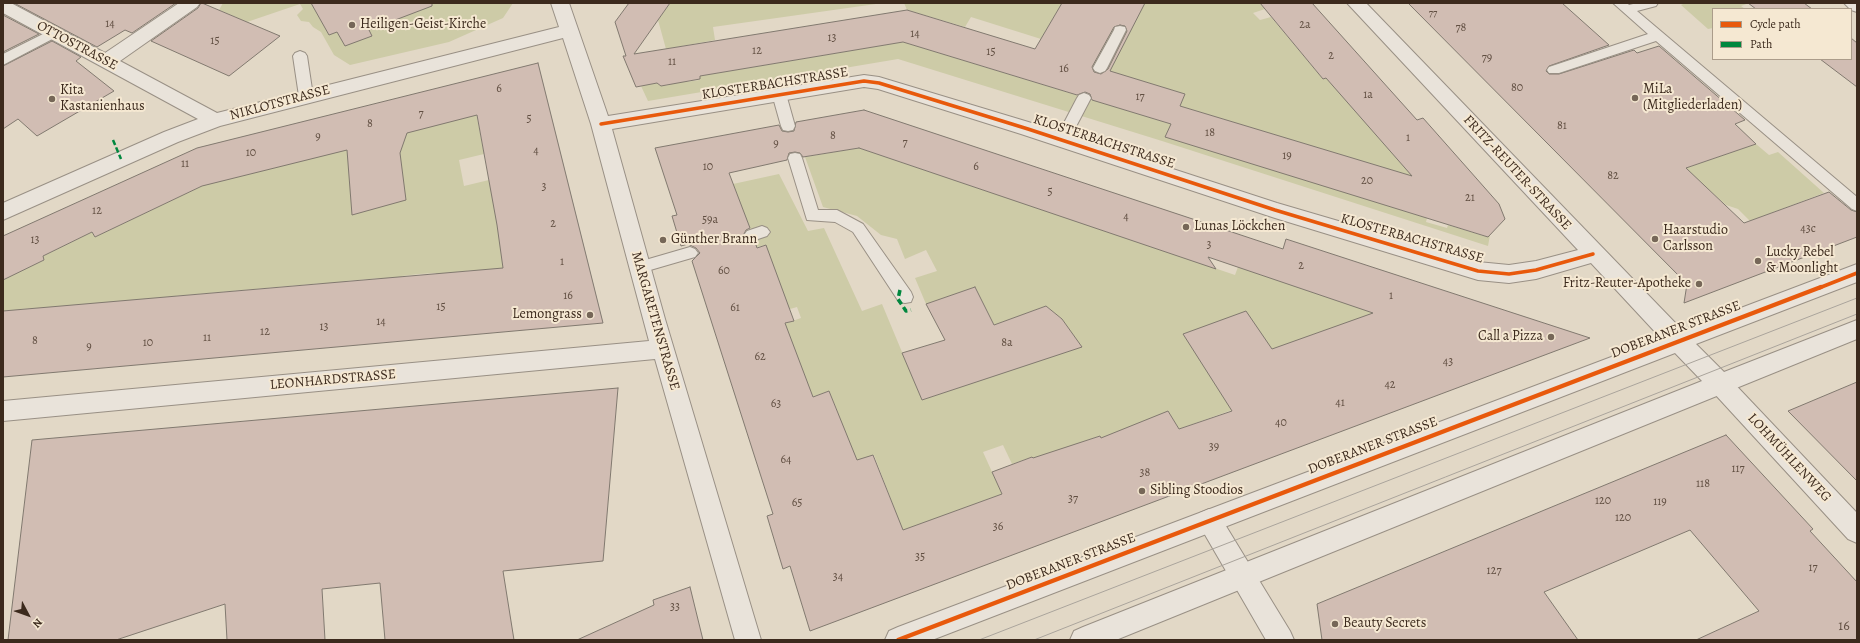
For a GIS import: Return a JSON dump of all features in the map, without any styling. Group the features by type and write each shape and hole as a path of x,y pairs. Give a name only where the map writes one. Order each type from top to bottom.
{"street":[{"path":"107,61 191,3"},
{"name":"MARGARETENSTRASSE","path":"560,3 568,31 601,124 663,349 748,640"},
{"name":"FRITZ-REUTER-STRASSE","path":"1356,3 1593,254 1678,341"},
{"path":"1853,3 1857,6"},
{"name":"OTTOSTRASSE","path":"3,6 215,120"},
{"name":"NIKLOTSTRASSE","path":"3,212 171,137 215,120 568,31"},
{"name":"KLOSTERBACHSTRASSE","path":"601,124 864,81 879,83 1062,140 1275,210 1478,271 1509,274 1536,270 1593,254"},
{"name":"DOBERANER STRASSE","path":"898,640 1857,273"},
{"path":"1083,640 1857,329"},
{"name":"DOBERANER STRASSE","path":"1678,341 1720,384"},
{"name":"LEONHARDSTRASSE","path":"3,411 663,349"},
{"name":"LOHMÜHLENWEG","path":"1720,384 1857,531"},
{"path":"1209,521 1281,640"}],"lane":[{"path":"1623,7 1652,3"},
{"path":"1623,7 1857,205"},
{"path":"1100,68 1120,30"},
{"path":"3,60 53,33"},
{"path":"1554,70 1657,36"},
{"path":"300,56 306,96"},
{"path":"779,94 788,126"},
{"path":"1062,140 1084,98"},
{"path":"796,158 812,216 837,216 858,228 905,297"},
{"path":"640,267 690,253"}],"shaded area":[{"path":"223,3 513,3 503,18 449,42 350,65 334,55 321,32 313,27 309,22 301,21 297,15 303,9 300,4 247,22 219,10"},
{"path":"670,3 883,3 713,27 715,40 666,49 658,20"},
{"path":"904,3 1062,3 1041,39 971,17 965,27 907,10"},
{"path":"1145,3 1260,3 1265,9 1253,13 1260,20 1271,17 1323,79 1326,78 1434,169 1411,176 1180,106 1185,94 1055,55"},
{"path":"1685,3 1749,3 1741,6 1744,8 1712,8 1712,28 1708,29 1681,5"},
{"path":"903,42 1171,124 1166,137 1427,218 1426,222 1447,228 1448,225 1484,236 1490,235 1488,246 1162,141 898,59 648,101 641,86 657,83 661,86 670,85 672,81 684,79 685,82 700,80 700,76"},
{"path":"476,112 484,154 459,160 464,186 489,180 507,266 468,316 475,270 457,272 453,296 431,297 436,273 419,274 402,276 396,300 375,302 381,278 346,281 340,305 324,283 176,296 167,321 40,308 21,309 9,332 3,332 3,275 21,271 44,260 43,256 92,232 95,237 200,186 272,168"},
{"path":"1756,144 1769,155 1778,152 1824,193 1750,221 1738,209 1726,205 1699,181 1665,160 1689,167"},
{"path":"859,148 1235,275 1238,267 1404,323 1320,332 1311,335 1232,410 1179,429 1168,411 1110,455 1100,436 1085,441 1043,479 1032,457 1012,464 1003,445 983,452 1002,494 885,537 895,510 874,455 841,466 837,410 829,391 812,397 784,324 801,318 797,307 766,316 766,245 757,247 733,184 779,174 808,231 824,228 862,311 882,304 922,400 1081,346 1062,319 1046,306 994,325 975,287 926,304 915,278 937,271 926,250 905,259 897,239 881,235 857,216 823,207 805,157"}],"building":[{"path":"14,3 176,3 132,33 125,30 97,47"},
{"path":"201,3 280,36 229,76 151,41 198,8"},
{"name":"Heiligen-Geist-Kirche","path":"311,3 432,3 432,6 369,30 372,36 345,46 337,32 329,35"},
{"path":"629,3 670,3 634,54 907,10 1035,49 1062,3 1145,3 1110,71 1185,94 1180,106 1412,176 1326,78 1323,79 1260,3 1312,3 1417,120 1423,118 1499,204 1505,219 1488,237 1165,137 1171,124 1092,100 1090,94 1085,92 1077,95 903,42 700,76 700,79 661,86 657,83 636,87 623,56 626,56 615,22","holes":["1120,25 1125,26 1127,31 1108,69 1101,74 1094,72 1092,67 1114,27"]},
{"path":"1408,3 1562,3 1609,45 1549,66 1546,71 1549,74 1559,74 1634,50 1637,53 1659,46 1745,120 1735,124 1756,144 1686,168 1744,223 1829,192 1851,210 1857,212 1857,237 1684,303 1687,284"},
{"path":"1748,3 1804,3 1811,8 1755,8"},
{"path":"3,15 39,34 3,52"},
{"path":"1852,39 1857,43 1857,87 1821,60 1852,60"},
{"name":"Kita Kastanienhaus","path":"52,41 81,57 76,61 114,91 37,136 18,119 3,129 3,66"},
{"path":"538,63 603,323 3,377 3,311 503,268 497,225 477,115 407,133 400,153 406,200 352,215 347,150 202,186 95,237 92,232 43,256 44,260 3,280 3,236 197,148"},
{"path":"864,110 1283,249 1286,239 1590,338 810,631 790,566 783,569 767,516 773,514 692,261 700,253 696,248 688,244 681,246 672,216 677,215 655,148 779,125 782,131 794,131 796,122","holes":["859,148 1216,269 1208,257 1373,313 1272,349 1246,311 1183,334 1232,411 1179,429 1168,411 1101,438 1100,436 1033,458 1032,457 992,472 1002,494 903,530 873,455 857,460 829,391 813,397 785,323 794,321 766,245 757,248 755,242 746,240 743,236 746,230 750,228 729,173 787,160 789,153 800,153 803,157"]},
{"path":"975,287 994,325 1046,306 1062,319 1082,347 922,400 902,353 945,340 926,304"},
{"path":"1857,382 1857,481 1788,411"},
{"path":"618,388 603,561 503,571 514,640 385,640 380,583 322,589 325,640 227,640 225,604 116,640 8,640 32,440"},
{"path":"1726,435 1813,529 1810,531 1857,582 1857,640 1696,640 1759,611 1690,530 1544,592 1578,640 1322,640 1317,604"},
{"path":"690,587 703,640 577,640 654,605 653,600"}],"tram line":[{"path":"979,640 1857,298"},
{"path":"1034,640 1857,314"}],"marked path":[{"path":"113,140 121,159"},
{"path":"900,290 898,299 906,311 911,310"}],"cycle path":[{"path":"601,124 864,81 879,83 1028,129 1275,210 1478,271 1509,274 1536,270 1593,254"},
{"path":"898,640 1857,273"}],"place":[{"name":"Heiligen-Geist-Kirche","path":"352,25"},
{"name":"MiLa (Mitgliederladen)","path":"1635,98"},
{"name":"Kita Kastanienhaus","path":"52,99"},
{"name":"Lunas Löckchen","path":"1186,227"},
{"name":"Haarstudio Carlsson","path":"1655,239"},
{"name":"Günther Brann","path":"663,240"},
{"name":"Lucky Rebel & Moonlight","path":"1758,261"},
{"name":"Fritz-Reuter-Apotheke","path":"1699,284"},
{"name":"Lemongrass","path":"590,315"},
{"name":"Call a Pizza","path":"1551,337"},
{"name":"Sibling Stoodios","path":"1142,491"},
{"name":"Beauty Secrets","path":"1335,624"}]}
